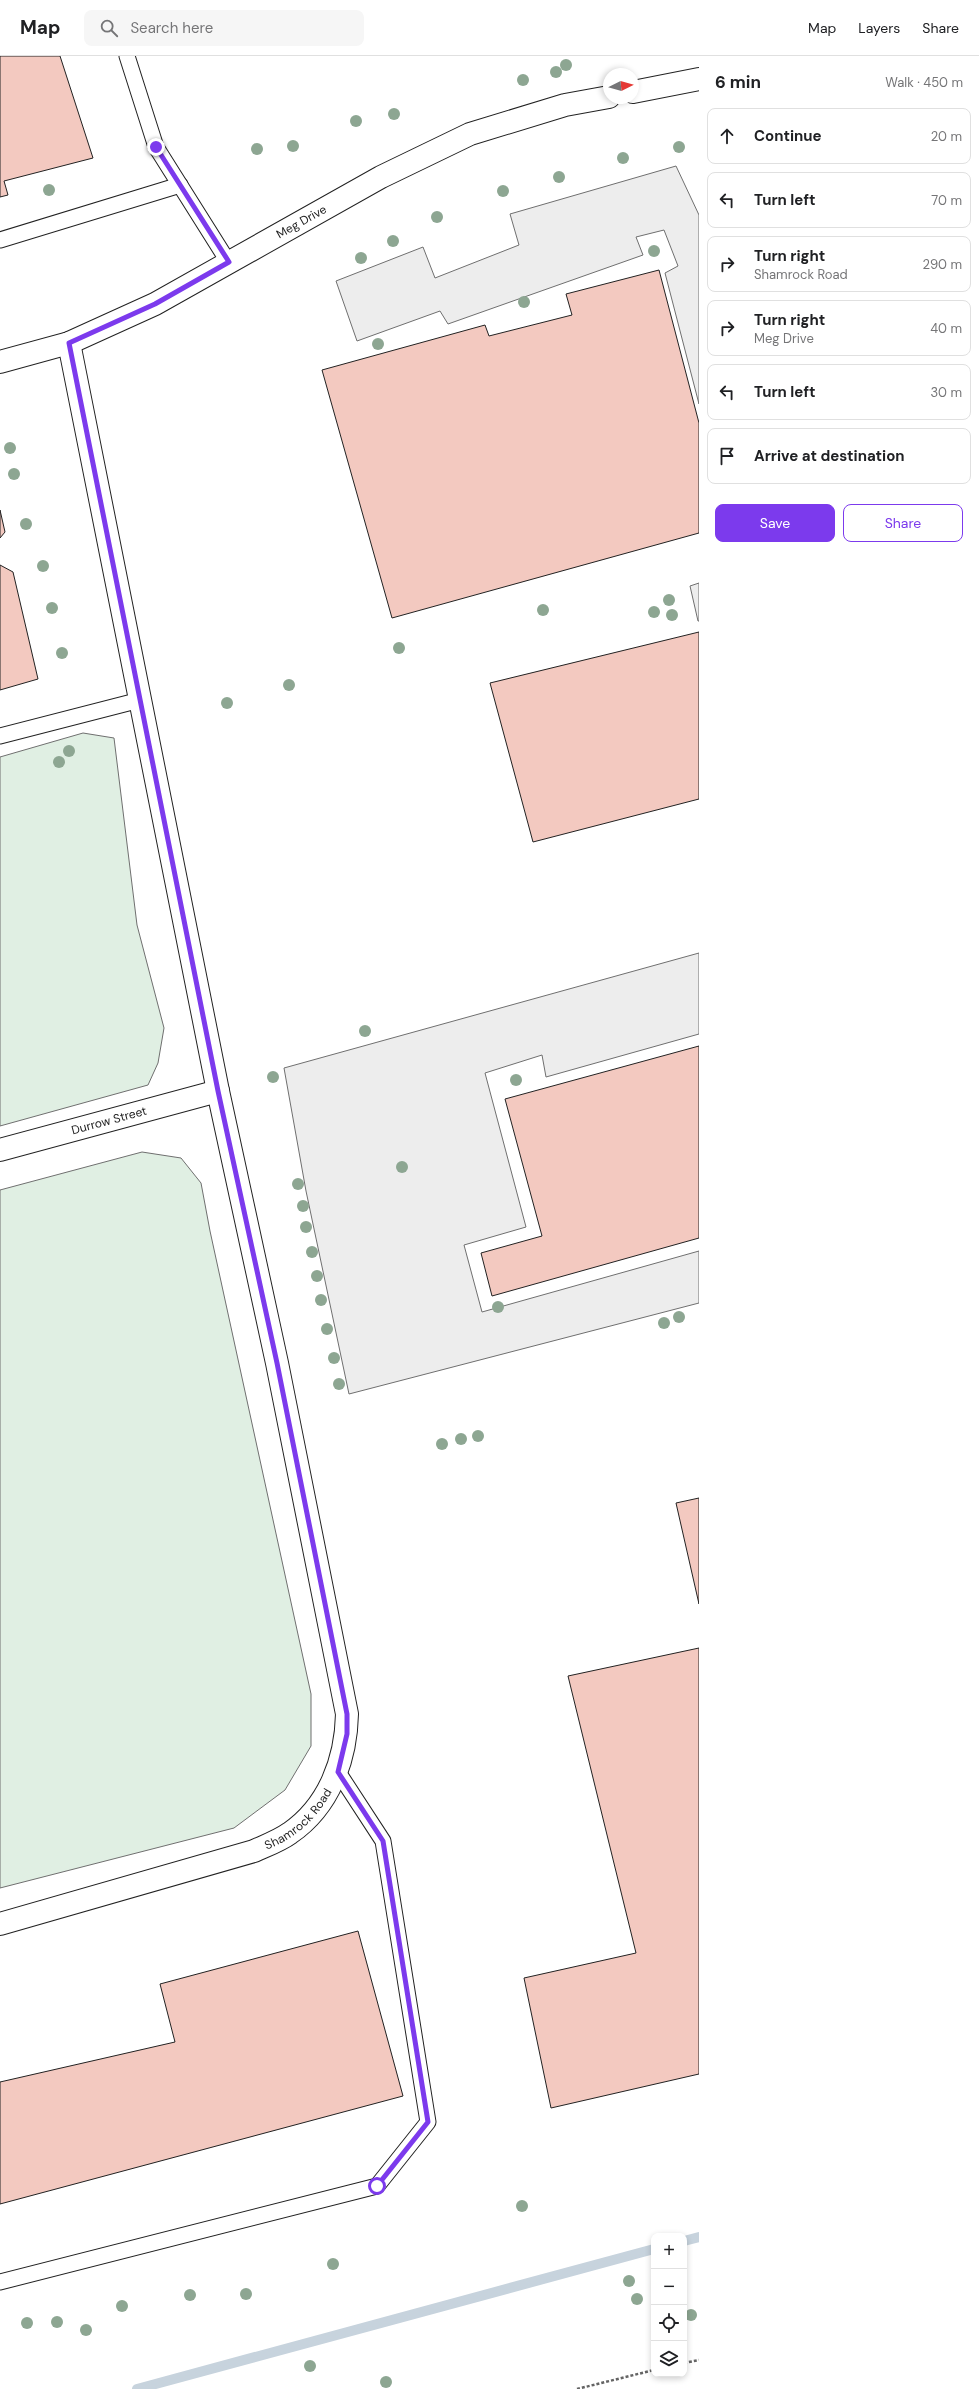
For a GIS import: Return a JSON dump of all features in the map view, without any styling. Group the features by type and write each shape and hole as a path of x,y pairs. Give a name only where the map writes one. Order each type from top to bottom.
{"street":[{"path":"639,91 699,79"},
{"name":"Meg Drive","path":"0,362 69,343 155,304 381,177 470,134 565,105 603,98"},
{"name":"Shamrock Road","path":"0,1924 254,1851 290,1834 318,1807 338,1772 347,1734 347,1714 277,1363 218,1091 69,343"},
{"name":"Durrow Street","path":"0,1150 218,1091"}],"lane":[{"path":"127,56 156,147 229,262"},
{"path":"0,240 180,185"},
{"path":"0,736 140,700"},
{"path":"0,2282 377,2186 428,2122 383,1841 338,1772"}],"path":[{"path":"687,2362 699,2360"},
{"path":"577,2389 651,2371"}],"green space":[{"path":"83,733 114,738 137,925 164,1028 158,1063 148,1085 0,1126 0,757"},
{"path":"142,1152 181,1158 201,1183 210,1231 311,1694 311,1746 285,1790 234,1828 0,1888 0,1190"}],"shaded area":[{"path":"676,166 699,215 699,404 665,273 678,266 664,230 636,237 643,255 448,324 440,311 357,341 336,281 423,247 435,278 519,245 510,214"},
{"path":"699,583 699,621 698,621 690,586"},
{"path":"699,953 699,1034 546,1077 542,1055 485,1073 526,1227 464,1245 482,1312 699,1251 699,1303 349,1394 306,1191 284,1068"}],"building":[{"path":"0,56 60,56 93,158 4,181 8,195 0,197"},
{"path":"659,270 699,423 699,533 392,618 322,370 485,325 489,336 572,315 566,294"},
{"path":"0,510 5,532 0,538"},
{"path":"0,565 13,572 38,679 0,690"},
{"path":"699,632 699,799 533,842 490,683"},
{"path":"699,1046 699,1238 492,1296 481,1253 542,1236 505,1099"},
{"path":"699,1498 699,1604 676,1503"},
{"path":"699,1648 699,2074 551,2108 524,1978 636,1953 568,1676"},
{"path":"358,1931 403,2096 0,2204 0,2082 175,2042 160,1984"}],"waterway":[{"path":"687,2240 699,2237"},
{"path":"137,2389 651,2250"}],"route":[{"path":"156,147 229,262 155,304 69,343 218,1091 277,1363 347,1714 347,1734 338,1772 383,1841 428,2122 377,2186"}]}
